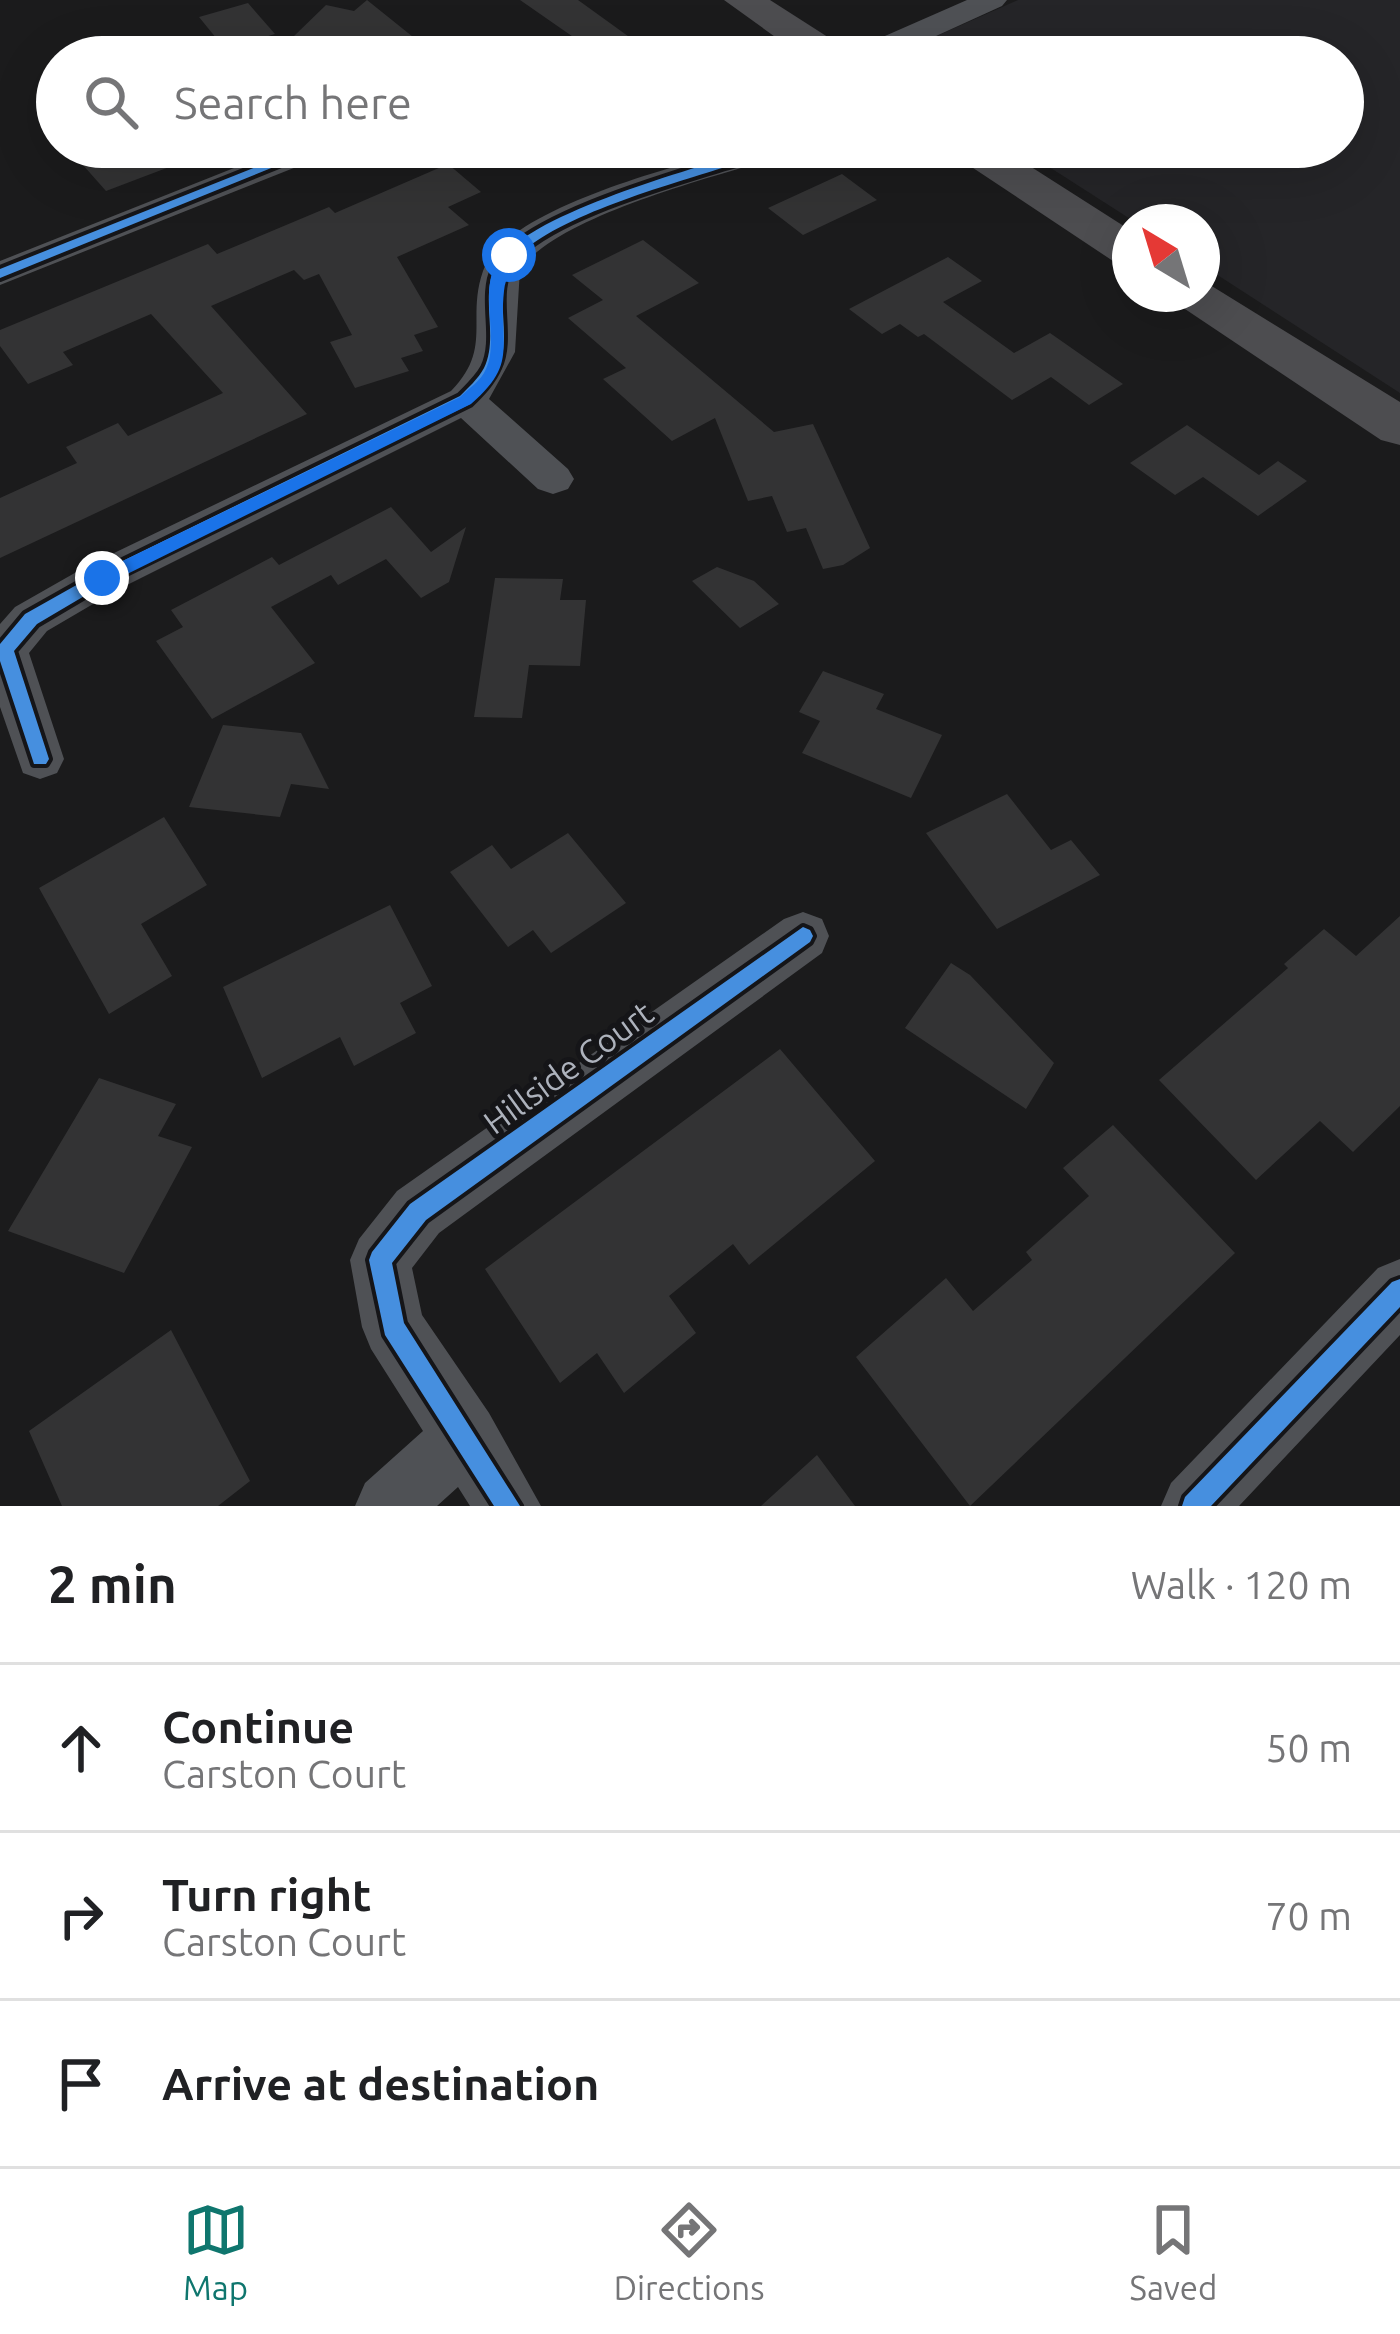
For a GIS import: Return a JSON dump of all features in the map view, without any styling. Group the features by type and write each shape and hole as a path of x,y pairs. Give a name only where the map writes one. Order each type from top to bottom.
{"main road":[{"path":"743,0 799,36"},
{"path":"1002,168 1112,239"},
{"path":"1220,310 1400,427"}],"street":[{"path":"911,36 992,0"},
{"path":"0,274 265,168"},
{"path":"40,759 5,650 31,619 102,578 465,400 489,379 497,363 496,288 509,255 565,220 708,168"},
{"path":"465,400 553,479"},
{"name":"Hillside Court","path":"466,1436 393,1327 380,1260 418,1212 803,936"},
{"path":"1194,1506 1400,1290"},
{"path":"388,1506 466,1436 508,1506"}],"shaded area":[{"path":"1018,0 1400,0 1400,393 1220,277 1220,204 1112,207 1051,168 1364,168 1364,36 937,36"}],"building":[{"path":"367,0 412,36 294,36 326,5 354,11"},
{"path":"520,0 578,0 628,36 572,36"},
{"path":"248,3 275,34 214,36 199,17"},
{"path":"86,168 167,168 106,191"},
{"path":"439,168 453,168 481,192 448,207 469,225 397,257 438,327 414,335 423,351 401,358 409,371 355,388 330,342 352,335 319,274 304,280 294,270 211,306 307,414 0,558 0,498 77,463 66,447 118,423 128,436 223,393 151,314 63,352 73,365 28,384 0,346 0,330 208,244 217,254 329,207 335,213"},
{"path":"842,174 877,200 803,235 768,208"},
{"path":"643,240 699,283 636,316 774,432 813,424 870,548 843,565 823,569 806,528 787,532 772,496 748,501 715,418 672,441 603,379 626,368 568,318 603,300 572,275"},
{"path":"948,257 982,281 943,302 1014,353 1050,333 1123,384 1089,405 1051,377 1012,400 924,334 918,337 900,324 882,334 849,309"},
{"path":"1187,425 1259,475 1278,461 1307,481 1258,516 1203,477 1175,495 1130,463"},
{"path":"391,507 431,552 466,527 449,582 421,598 386,559 338,585 331,575 271,607 315,663 212,719 156,641 183,627 171,610 272,557 279,565"},
{"path":"717,567 754,581 779,604 740,628 692,581"},
{"path":"495,578 563,579 560,600 586,600 580,666 529,665 522,718 474,717"},
{"path":"823,671 884,694 876,709 942,735 911,798 802,753 820,721 799,712"},
{"path":"223,725 301,733 329,789 291,784 280,817 189,807"},
{"path":"1007,794 1051,850 1071,840 1100,875 997,929 926,833"},
{"path":"164,817 207,885 141,924 172,976 109,1014 39,888"},
{"path":"568,833 626,903 551,953 533,930 508,947 450,872 492,845 511,869"},
{"path":"390,905 432,986 400,1003 416,1033 354,1066 340,1037 262,1078 223,987"},
{"path":"1400,916 1400,1106 1353,1152 1320,1121 1256,1180 1159,1080 1288,968 1284,964 1324,929 1356,956"},
{"path":"951,963 970,975 1054,1063 1026,1109 905,1028"},
{"path":"780,1049 875,1161 749,1265 733,1244 669,1296 696,1333 624,1393 597,1353 560,1383 485,1269"},
{"path":"99,1078 176,1104 158,1136 192,1147 124,1273 8,1231"},
{"path":"1113,1125 1235,1253 970,1506 856,1357 946,1278 973,1311 1032,1260 1026,1252 1089,1196 1063,1168"},
{"path":"171,1330 250,1481 218,1506 62,1506 29,1431"},
{"path":"817,1455 855,1506 761,1506"}],"cycle path":[{"path":"0,274 265,168"},
{"path":"40,759 5,650 31,619 102,578 465,400 492,367 497,288 502,267 516,249 582,213 712,168"},
{"path":"508,1506 393,1327 380,1260 418,1212 803,936"},
{"path":"1194,1506 1400,1290"}],"route":[{"path":"102,578 465,400 489,379 497,363 496,288 509,255"}]}
